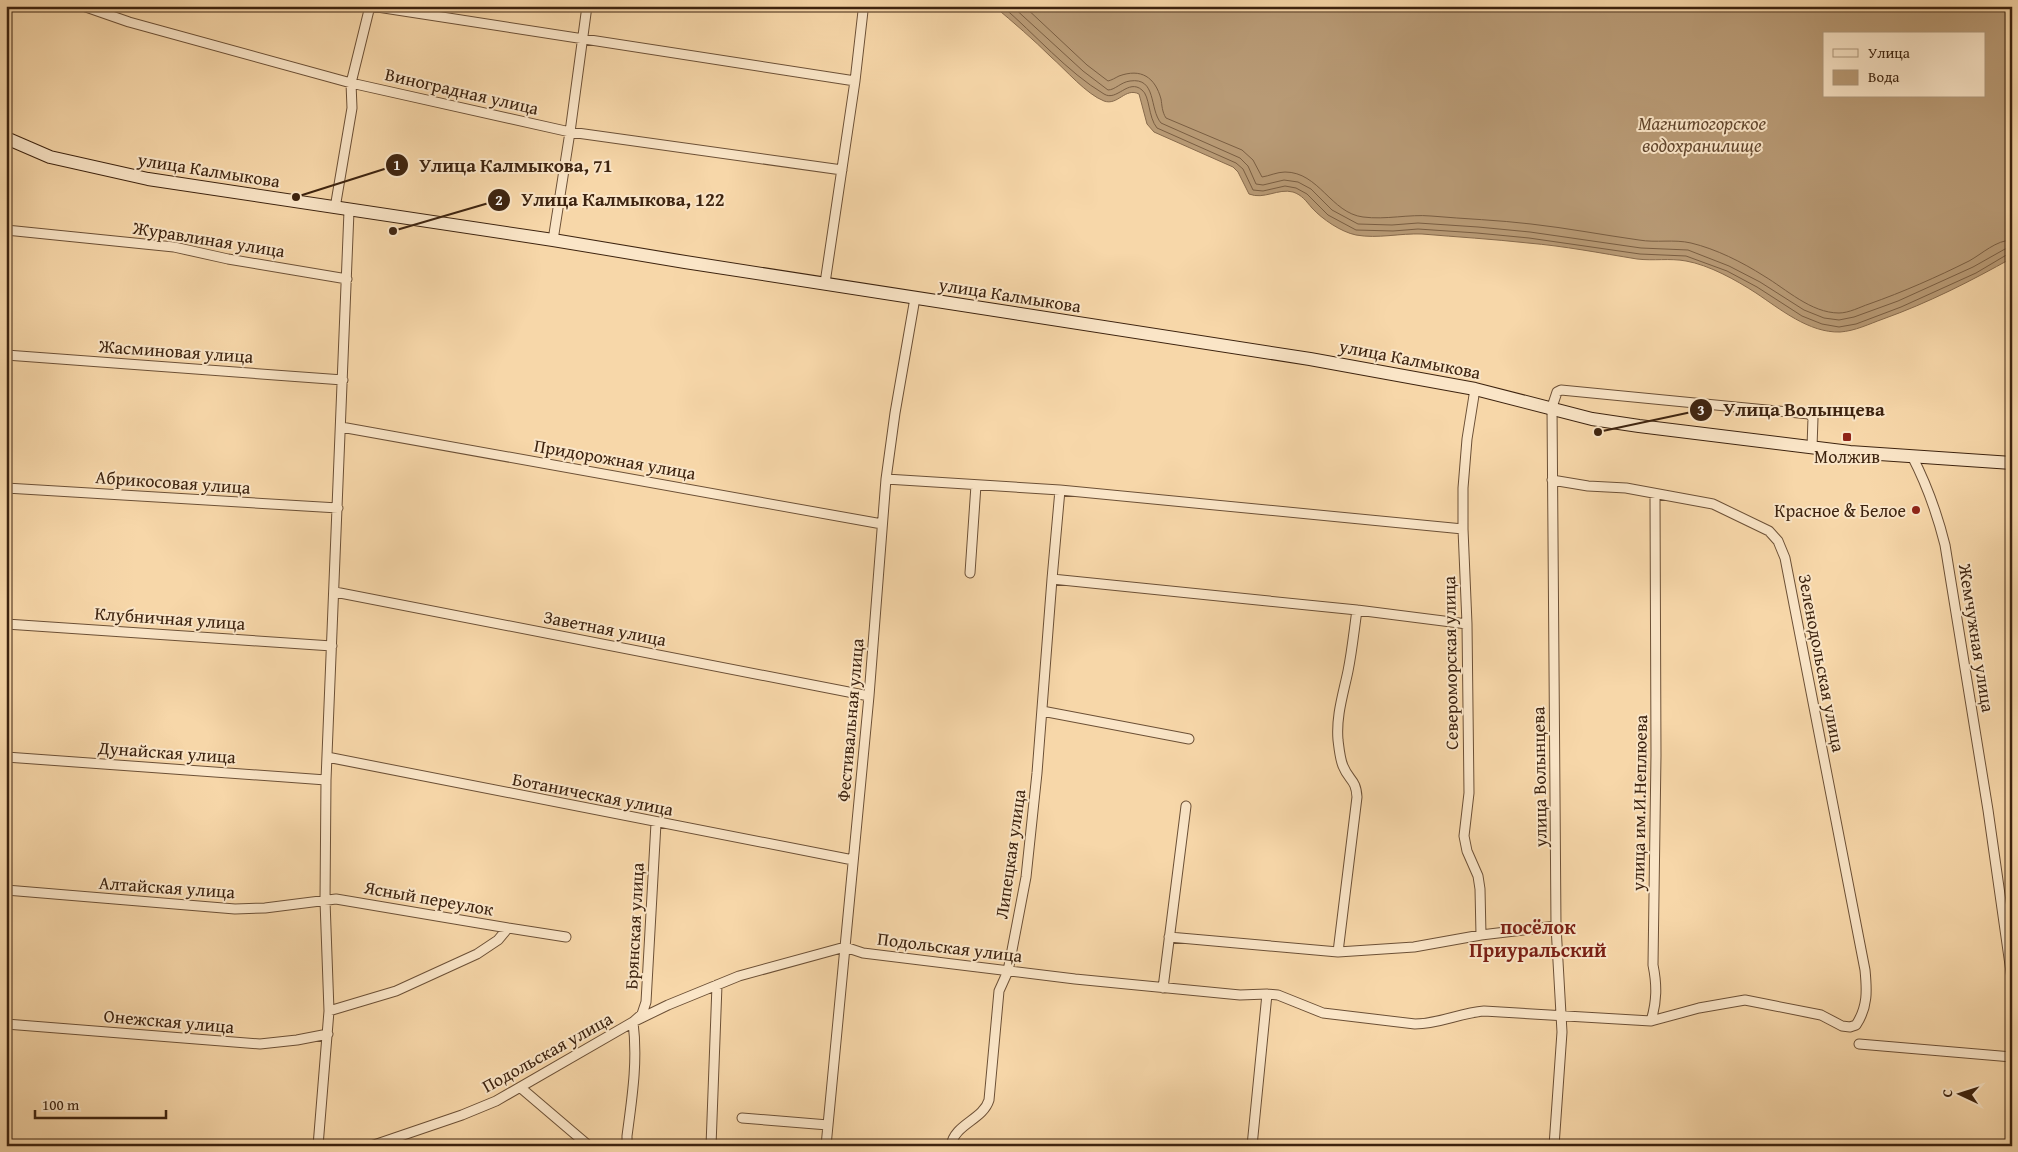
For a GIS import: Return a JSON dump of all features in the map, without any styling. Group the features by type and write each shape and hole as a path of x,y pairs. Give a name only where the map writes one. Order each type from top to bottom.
{"main road":[{"name":"улица Калмыкова","path":"6,138 50,157 148,179 1310,358 1476,389 1592,418 1639,426 1812,447 2012,462"}],"street":[{"name":"Виноградная улица","path":"83,6 129,22 351,83 570,132 842,170"},
{"path":"335,208 352,108 351,83 370,6 855,81"},
{"path":"553,240 587,6"},
{"path":"826,283 855,81 863,11 861,6"},
{"path":"318,1146 329,1010 325,901 326,780 349,211"},
{"name":"Журавлиная улица","path":"6,230 174,246 228,259 347,278"},
{"name":"Фестивальная улица","path":"826,1146 869,696 886,479 895,413 915,298"},
{"name":"Жасминовая улица","path":"6,355 343,380"},
{"name":"Североморская улица","path":"1476,389 1464,466 1463,529 1467,624 1469,793 1464,836 1467,851 1478,876 1482,935"},
{"path":"1552,407 1557,392 1561,390 1809,414 1813,418 1812,447"},
{"name":"улица Волынцева","path":"1552,407 1556,926 1562,1032 1554,1146"},
{"name":"Придорожная улица","path":"341,427 882,524"},
{"name":"Жемчужная улица","path":"1912,456 1927,486 1937,513 1945,545 1988,810 2012,979"},
{"path":"886,479 1060,490 1463,529"},
{"name":"Зеленодольская улица","path":"1552,480 1588,486 1626,488 1655,495 1704,501 1770,531 1778,541 1785,558 1865,970 1866,1002 1861,1018 1856,1025 1850,1027 1842,1026 1821,1015 1746,1000 1699,1008 1650,1021"},
{"path":"970,573 976,485"},
{"name":"Абрикосовая улица","path":"6,488 338,508"},
{"name":"Липецкая улица","path":"951,1146 954,1135 987,1106 999,991 1008,971 1026,877 1060,490"},
{"name":"улица им.И.Неплюева","path":"1650,1021 1656,1005 1657,994 1654,965 1656,755 1655,495"},
{"path":"1052,579 1357,610 1467,624"},
{"name":"Заветная улица","path":"334,592 869,696"},
{"path":"1338,952 1357,797 1356,787 1341,759 1338,740 1338,715 1348,672 1357,610"},
{"name":"Клубничная улица","path":"6,624 332,646"},
{"path":"1042,711 1190,739"},
{"name":"Дунайская улица","path":"6,757 326,780"},
{"name":"Ботаническая улица","path":"327,757 656,823 853,860"},
{"path":"1163,988 1186,806"},
{"name":"Брянская улица","path":"633,1022 642,1014 646,1002 656,823"},
{"name":"Алтайская улица","path":"6,890 234,909 265,908 325,901"},
{"name":"Ясный переулок","path":"325,901 345,900 508,928"},
{"path":"1169,937 1338,952 1414,947 1482,935 1556,926"},
{"path":"508,928 566,937"},
{"name":"Ясный переулок","path":"329,1010 396,991 412,984 477,954 498,940 508,928"},
{"name":"Подольская улица","path":"371,1146 462,1115 496,1101 633,1022 668,1005 739,976 845,947 863,953 1008,971 1240,996 1267,994 1292,1000 1323,1013 1415,1024 1430,1024 1466,1012 1484,1011 1561,1015"},
{"path":"711,1146 717,985"},
{"path":"1252,1146 1267,994"},
{"path":"1561,1015 1650,1021"},
{"path":"627,1146 635,1072 636,1043 633,1022"},
{"name":"Онежская улица","path":"6,1024 260,1044 328,1034"},
{"path":"1859,1044 2012,1056"},
{"path":"521,1088 589,1146"},
{"path":"742,1118 828,1125"}],"water":[{"name":"Магнитогорское водохранилище","path":"994,6 2012,6 2012,258 1933,299 1862,327 1840,332 1817,329 1795,319 1731,278 1713,269 1686,261 1637,259 1555,246 1475,238 1422,234 1356,235 1326,221 1296,193 1282,191 1260,196 1249,194 1238,172 1233,167 1154,132 1147,124 1139,94 1134,92 1125,94 1109,102 1097,98"}],"place":[{"name":"Улица Калмыкова, 71","path":"296,197"},
{"name":"Улица Калмыкова, 122","path":"393,231"},
{"name":"Улица Волынцева","path":"1598,432"},
{"name":"Молжив","path":"1847,437"},
{"name":"Красное & Белое","path":"1916,510"}],"district":[{"name":"посёлок Приуральский","path":"1538,938"}]}
